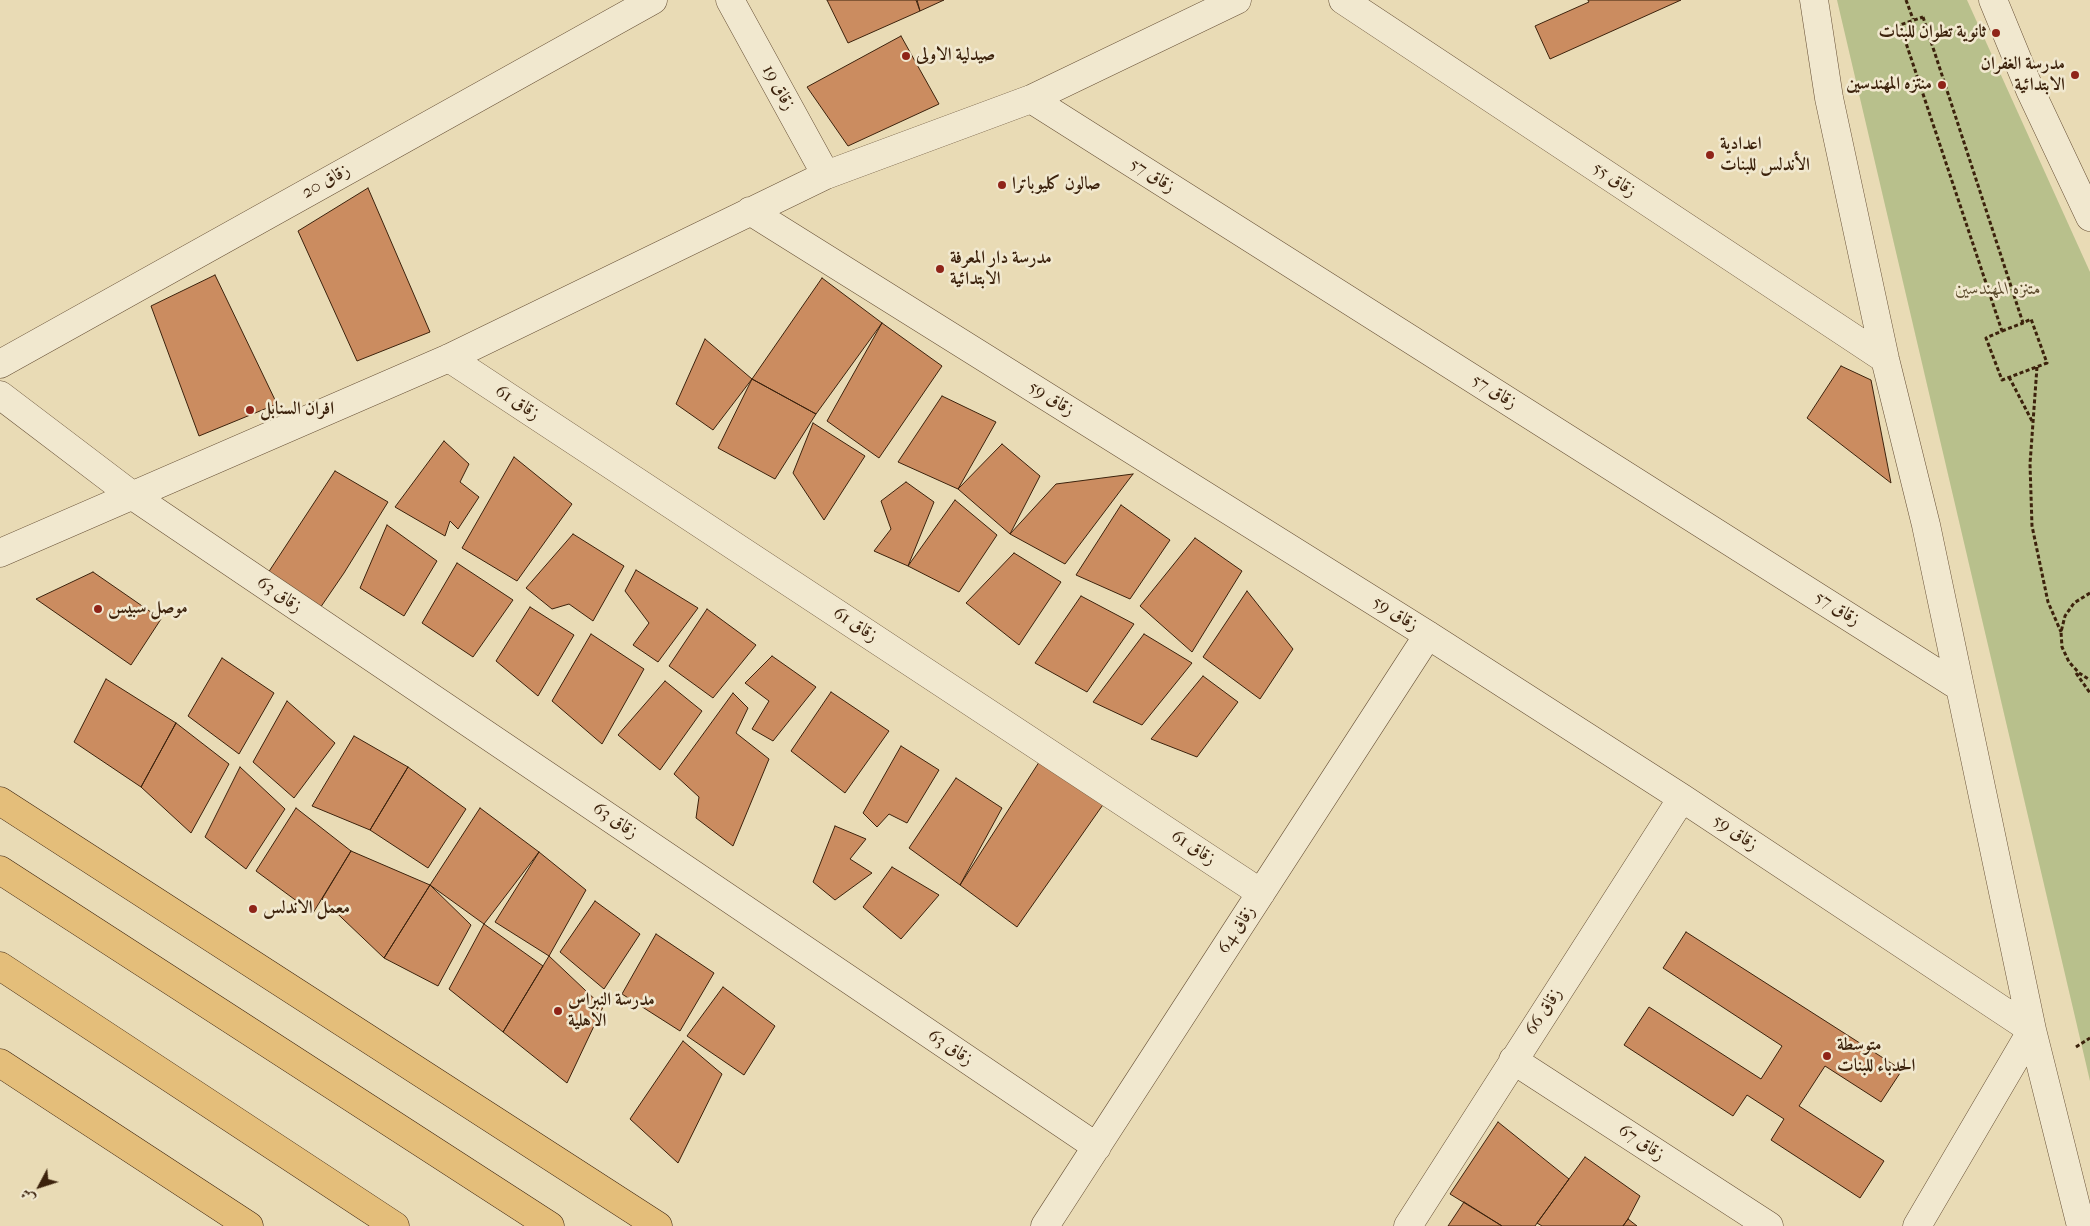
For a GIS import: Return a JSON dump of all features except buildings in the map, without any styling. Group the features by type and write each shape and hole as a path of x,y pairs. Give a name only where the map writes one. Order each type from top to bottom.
{"main road":[{"path":"0,801 658,1226"},
{"path":"0,870 550,1226"},
{"path":"0,966 395,1226"},
{"path":"0,1064 248,1226"}],"street":[{"name":"زقاق 20","path":"0,364 653,0"},
{"name":"زقاق 19","path":"730,0 826,175"},
{"path":"0,553 449,358 826,175 1031,99 1237,0"},
{"name":"زقاق 55","path":"1343,0 1885,360"},
{"path":"1814,0 1829,98 1885,360 1926,526 1958,686 2032,1030 2081,1226"},
{"path":"1993,0 2030,90 2090,217"},
{"name":"زقاق 57","path":"1031,99 1958,686"},
{"name":"زقاق 59","path":"750,211 1428,635 1682,798 2032,1030"},
{"name":"زقاق 61","path":"449,358 1261,893"},
{"name":"زقاق 63","path":"0,395 133,496 1097,1147"},
{"name":"زقاق 64","path":"1045,1226 1428,635"},
{"name":"زقاق 66","path":"1408,1226 1682,798"},
{"path":"1917,1226 2032,1030"},
{"name":"زقاق 67","path":"1513,1060 1769,1226"}],"path":[{"path":"1906,0 1913,19"},
{"path":"2002,331 1900,25 1913,19 1923,17 2022,323"},
{"path":"2031,319 2047,364 2002,380 1986,338 2022,323 2031,319"},
{"path":"2037,367 2030,464 2032,526 2048,602 2061,632"},
{"path":"2009,377 2032,422"},
{"path":"2090,593 2074,603 2065,616 2061,632 2062,648 2068,662 2090,694"},
{"path":"2068,662 2079,674 2090,680"},
{"path":"2076,1047 2090,1038"}],"green space":[{"name":"متنزه المهندسين","path":"1837,0 1967,0 2090,272 2090,1081"}],"place":[{"name":"ثانوية تطوان للبنات","path":"1996,33"},
{"name":"صيدلية الاولى","path":"906,56"},
{"name":"مدرسة الغفران الابتدائية","path":"2075,75"},
{"name":"منتزه المهندسين","path":"1942,85"},
{"name":"اعدادية الأندلس للبنات","path":"1710,155"},
{"name":"صالون كليوباترا","path":"1002,185"},
{"name":"مدرسة دار المعرفة الابتدائية","path":"940,269"},
{"name":"افران السنابل","path":"250,410"},
{"name":"موصل سبيس","path":"98,609"},
{"name":"معمل الاندلس","path":"253,909"},
{"name":"مدرسة النبراس الاهلية","path":"558,1011"},
{"name":"متوسطة الحدباء للبنات","path":"1827,1056"}]}
